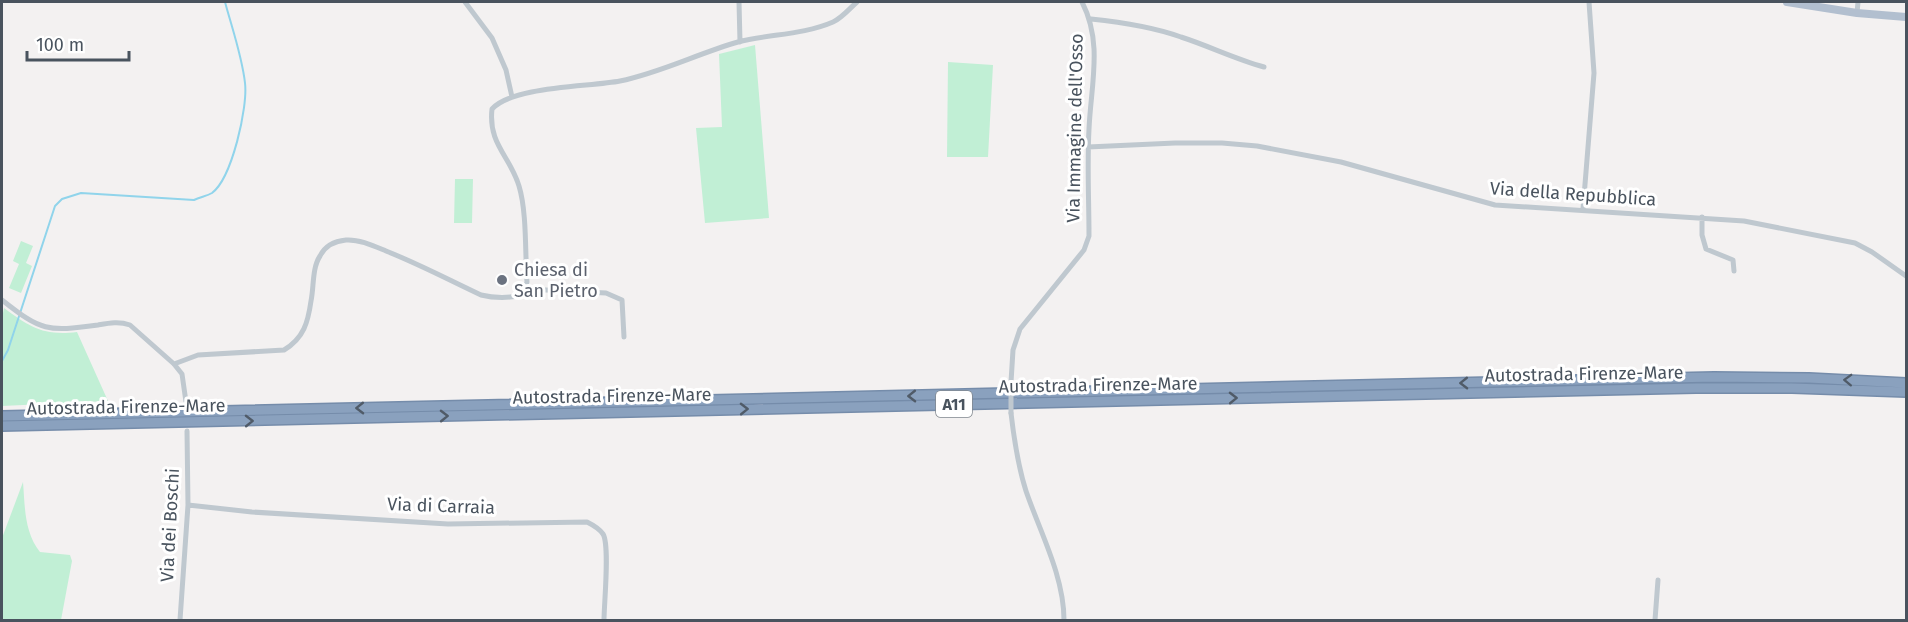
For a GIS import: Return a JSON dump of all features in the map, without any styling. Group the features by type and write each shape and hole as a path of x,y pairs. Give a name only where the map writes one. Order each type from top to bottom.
{"highway":[{"name":"Autostrada Firenze-Mare","path":"2,416 1714,377 1809,378 1906,383"},
{"name":"Autostrada Firenze-Mare","path":"2,426 1696,388 1792,387 1906,392"}],"main road":[{"path":"1787,2 1906,17"}],"street":[{"path":"465,2 492,38 506,69 512,97"},
{"path":"739,2 740,42"},
{"path":"526,289 522,199 514,174 495,140 491,120 492,110 497,104 512,97 621,80 740,42 814,28 834,22 857,2"},
{"name":"Via Immagine dell'Osso","path":"1065,621 1056,573 1025,489 1016,450 1011,413 1011,382 1013,350 1020,329 1084,250 1089,236 1088,147 1095,45 1090,19 1082,2"},
{"path":"1583,209 1594,73 1589,2"},
{"path":"1857,12 1858,2"},
{"path":"1090,19 1163,31 1263,67"},
{"name":"Via della Repubblica","path":"1088,147 1175,143 1257,146 1341,162 1487,204 1744,221 1845,239 1872,252 1906,276"},
{"path":"1702,217 1701,235 1706,249 1733,260 1734,271"},
{"path":"174,364 198,355 284,350 294,344 301,337 309,318 319,257 331,244 349,240 367,244 421,265 489,297 518,296 526,289 614,295 622,300 624,337"},
{"path":"2,300 26,320 53,329 121,322 130,325 182,374 186,402"},
{"name":"Via dei Boschi","path":"180,621 188,505 187,431"},
{"name":"Via di Carraia","path":"188,505 252,512 448,524 587,522 597,527 604,536 604,621"},
{"path":"1655,621 1658,580"}],"green space":[{"path":"755,45 769,218 705,223 696,128 722,127 719,54"},
{"path":"948,62 993,65 988,157 947,157"},
{"path":"455,179 473,179 472,223 454,223"},
{"path":"21,241 33,246 26,263 32,266 21,293 9,288 19,264 13,261"},
{"path":"4,308 38,329 55,333 77,332 108,401 2,406"},
{"path":"23,482 26,518 35,544 40,552 70,555 72,561 61,620 2,620 2,538"}],"waterway":[{"path":"2,361 8,350 55,206 62,199 81,193 194,200 212,193 219,185 226,173 237,141 245,94 242,63 225,2"}],"place":[{"name":"Chiesa di San Pietro","path":"502,280"}]}
